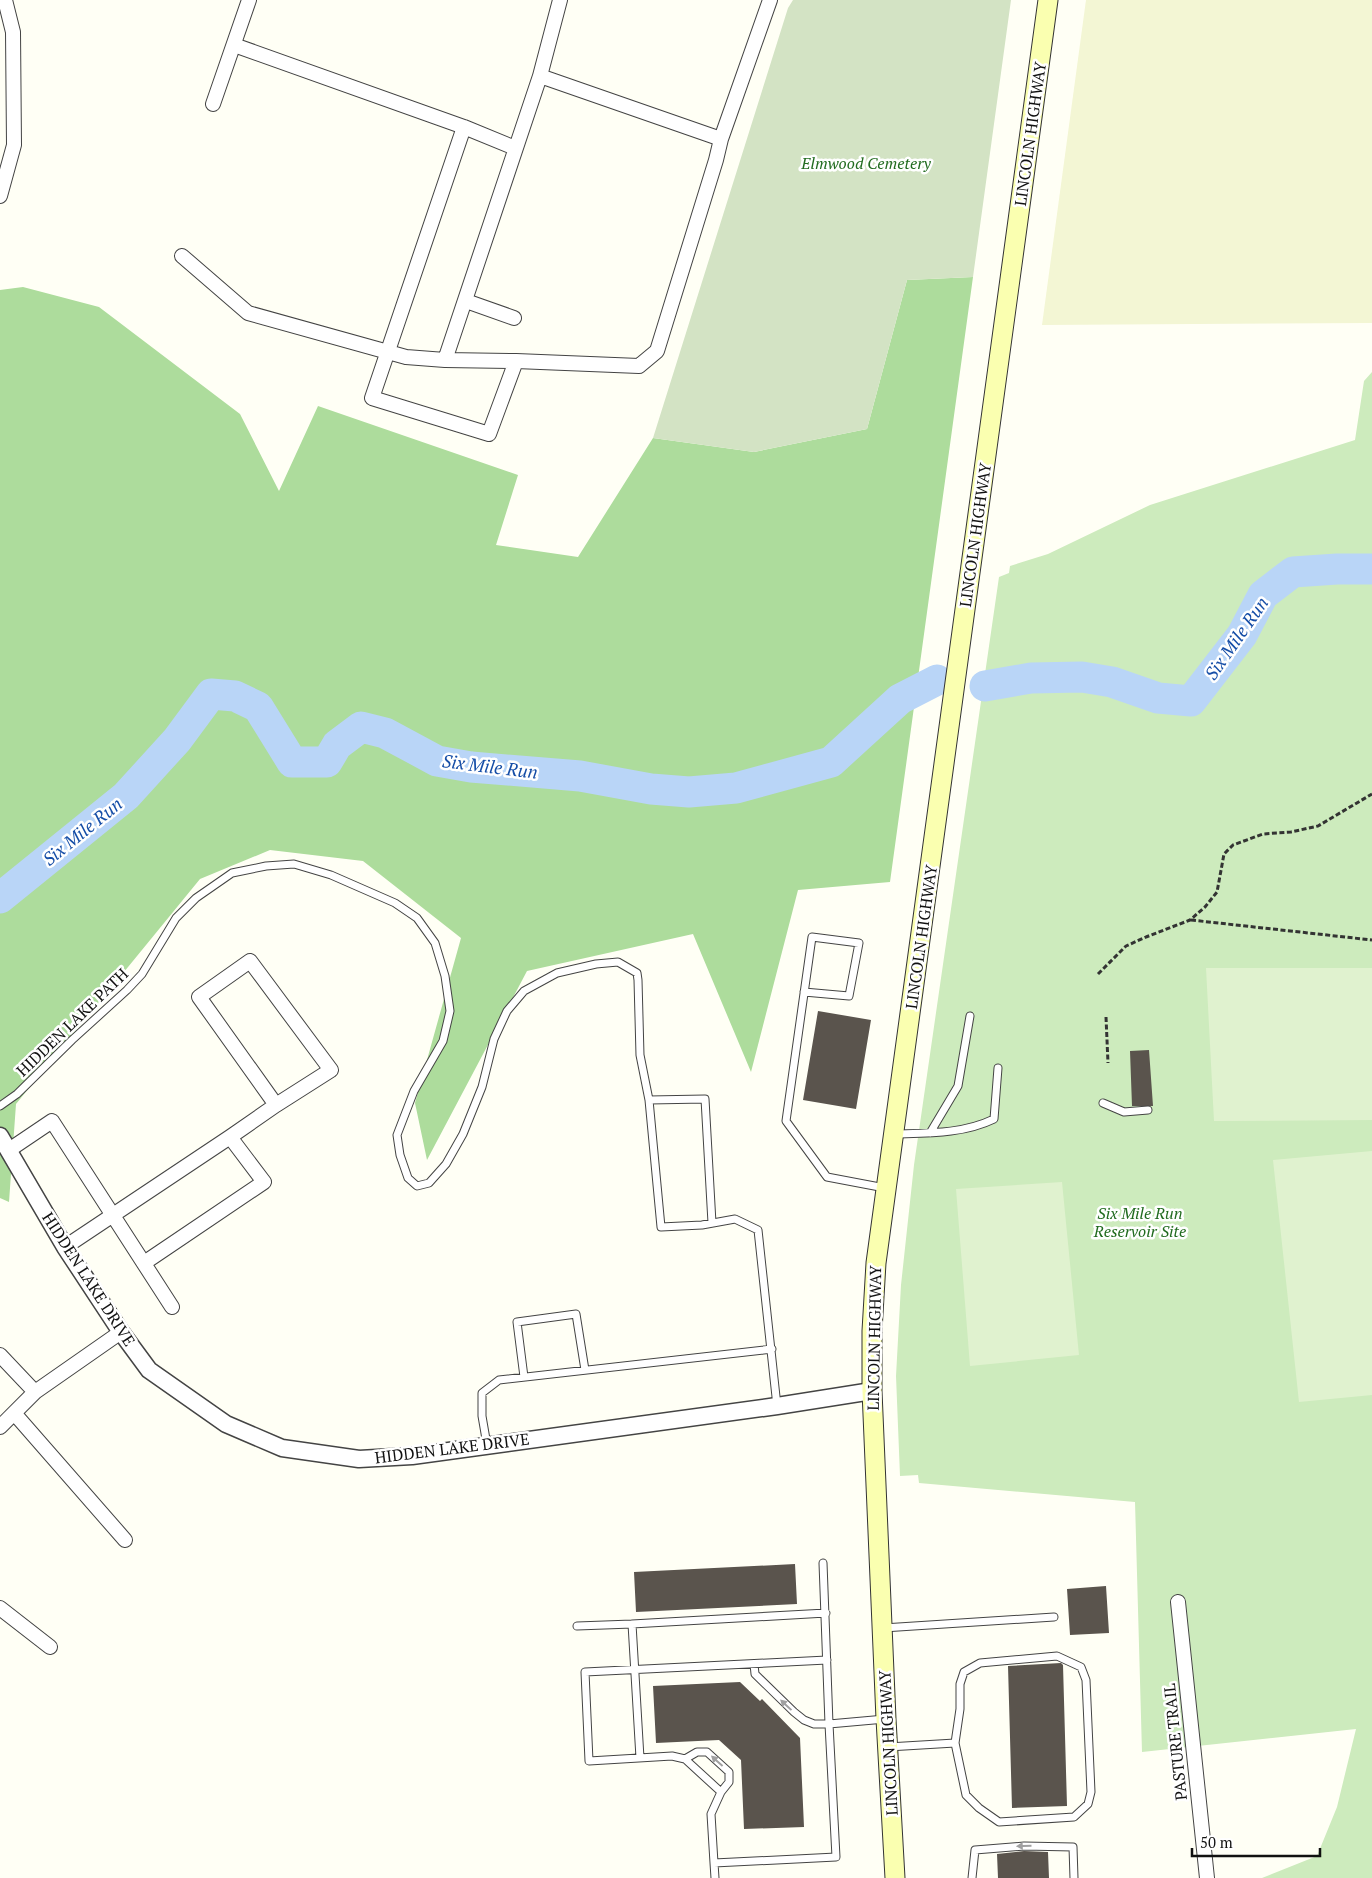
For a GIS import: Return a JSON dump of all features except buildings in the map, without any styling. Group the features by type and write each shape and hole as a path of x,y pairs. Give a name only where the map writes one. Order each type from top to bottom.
{"main road":[{"name":"LINCOLN HIGHWAY","path":"895,1878 887,1747 872,1392 872,1331 876,1263 1048,0"}],"street":[{"path":"0,196 5,158 14,145 13,32 5,0"},
{"path":"213,104 249,0"},
{"path":"445,360 540,76 560,0"},
{"path":"182,256 248,312 406,356 445,360 639,366 657,350 716,160 721,138 770,0"},
{"path":"234,46 464,127 515,148"},
{"path":"540,76 721,138"},
{"path":"464,127 386,351 372,398 490,434 516,361"},
{"path":"466,301 514,318"},
{"path":"65,1247 230,1137 276,1104 331,1070 250,961 199,997 276,1104"},
{"path":"9,1150 52,1122 172,1307"},
{"name":"HIDDEN LAKE DRIVE","path":"0,1136 65,1247 120,1332 149,1370 226,1424 282,1448 358,1459 412,1456 872,1392"},
{"path":"144,1263 264,1182 230,1137"},
{"path":"0,1427 35,1392 120,1332"},
{"path":"0,1355 35,1392"},
{"path":"14,1413 125,1540"},
{"name":"PASTURE TRAIL","path":"1178,1602 1207,1878"},
{"path":"0,1608 50,1647"}],"lane":[{"name":"HIDDEN LAKE PATH","path":"0,1106 17,1094 127,990 142,974 176,918 196,898 232,872 266,866 294,864 331,875 395,903 417,918 435,943 445,976 450,1011 443,1041 414,1091 396,1135 400,1155 408,1178 417,1186 429,1182 446,1164 463,1134 482,1087 494,1039 507,1011 524,990 557,973 596,964 618,962 637,973 640,1055 649,1100"},
{"path":"804,992 849,996 859,943 812,937 804,992 786,1121 827,1177 886,1188"},
{"path":"930,1133 958,1086 970,1016"},
{"path":"894,1134 946,1132 981,1125 994,1119 998,1068"},
{"path":"712,1223 705,1099 649,1100 661,1227 712,1223 735,1219 758,1230 777,1406"},
{"path":"1102,1103 1124,1112 1148,1110"},
{"path":"524,1377 517,1322 576,1314 585,1370"},
{"path":"487,1445 482,1416 482,1392 500,1380 772,1349"},
{"path":"714,1863 836,1857 823,1563"},
{"path":"577,1626 826,1613"},
{"path":"883,1628 1054,1617"},
{"path":"632,1624 640,1758"},
{"path":"1057,1656 1081,1667 1086,1680 1091,1792 1088,1804 1074,1817 999,1822 986,1814 966,1795 955,1743 960,1684 964,1672 980,1663 1057,1656"},
{"path":"721,1792 685,1759 672,1756 589,1761 585,1672 827,1660"},
{"path":"754,1664 756,1674 804,1720 814,1724 829,1724 886,1719"},
{"path":"887,1747 955,1743"},
{"path":"685,1759 697,1752 707,1752 729,1772 729,1782 721,1792 711,1814 715,1878"},
{"path":"972,1878 975,1850 1024,1846 1073,1847 1074,1878"}],"path":[{"path":"1098,974 1126,946 1190,920 1205,907 1217,892 1224,854 1232,846 1263,834 1291,832 1318,826 1372,794"},
{"path":"1190,920 1372,940"},
{"path":"1106,1017 1108,1063"}],"green space":[{"name":"Elmwood Cemetery","path":"793,0 1011,0 973,277 907,280 867,429 754,452 653,438 788,8"},
{"path":"1086,0 1372,0 1372,323 1042,325"},
{"path":"973,277 890,882 798,890 751,1072 693,934 527,971 427,1160 415,1103 461,938 363,861 270,850 200,879 16,1104 9,1202 0,1198 0,290 23,287 99,307 240,414 279,491 318,406 518,475 496,545 578,557 653,438 754,452 867,429 907,280"},
{"name":"Six Mile Run Reservoir Site","path":"1372,372 1372,1878 1262,1878 1317,1856 1337,1807 1356,1729 1142,1752 1135,1502 919,1483 918,1475 900,1476 896,1376 901,1285 914,1165 999,577 1009,573 1010,566 1048,554 1150,505 1355,440 1364,381"},
{"path":"1206,968 1372,968 1372,1120 1214,1121"},
{"path":"1372,1151 1372,1395 1299,1402 1273,1160"},
{"path":"1062,1182 1079,1355 970,1366 956,1189"}],"waterway":[{"name":"Six Mile Run","path":"985,686 1031,678 1082,677 1112,682 1158,698 1191,701 1242,635 1263,595 1293,572 1372,569"},
{"name":"Six Mile Run","path":"0,898 126,796 177,740 211,694 235,696 258,707 292,762 327,762 337,745 361,727 385,733 437,761 471,767 580,776 651,789 689,792 736,788 831,762 900,699 937,680"}]}
